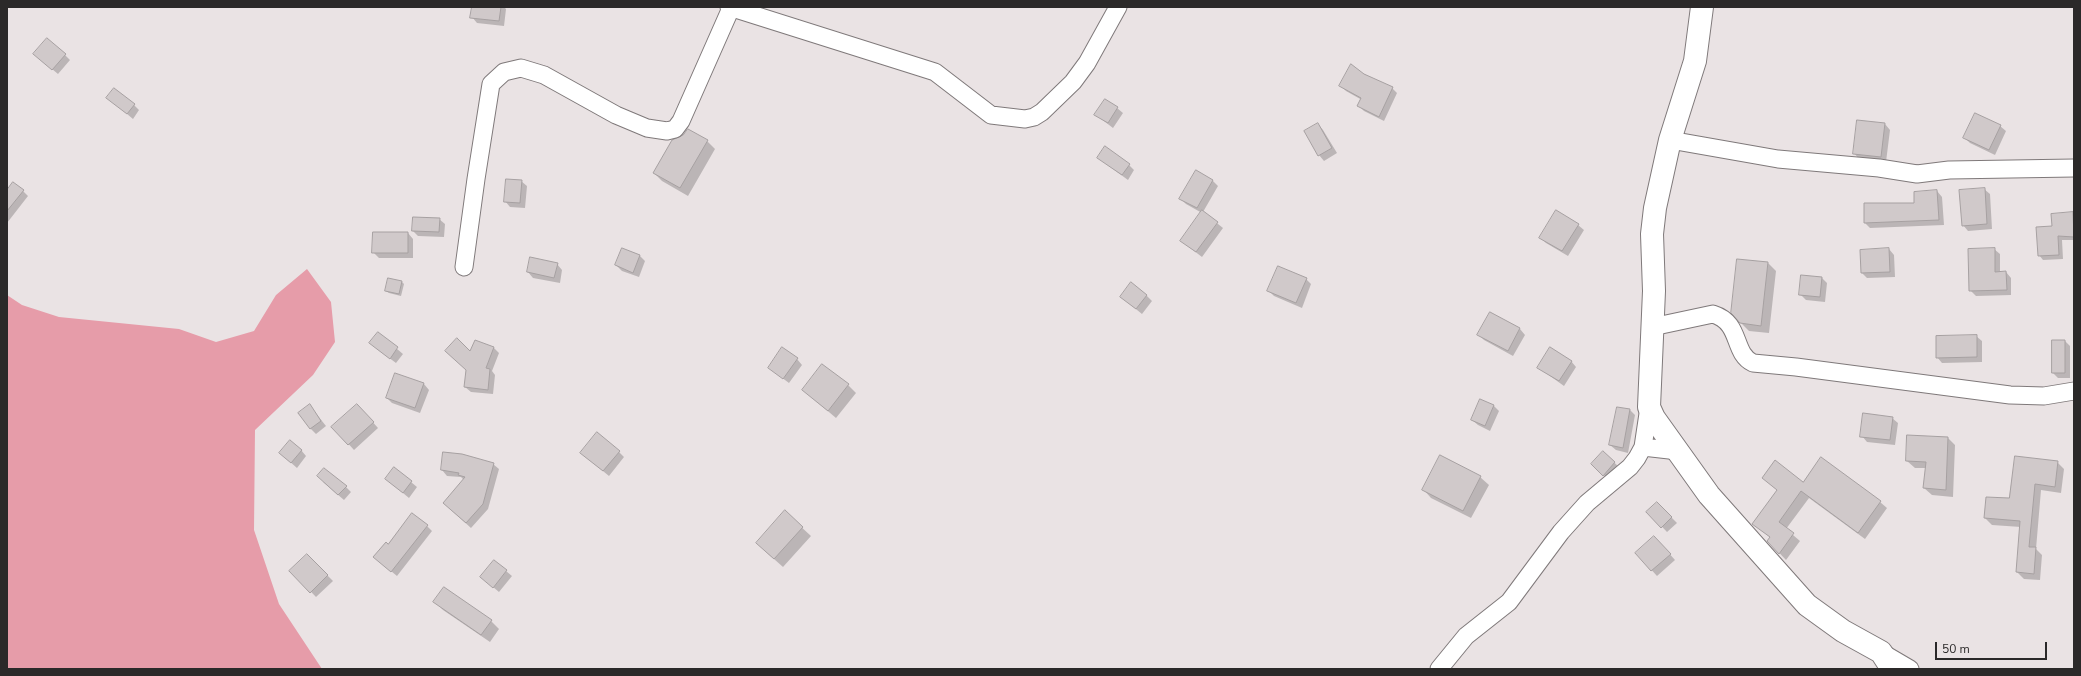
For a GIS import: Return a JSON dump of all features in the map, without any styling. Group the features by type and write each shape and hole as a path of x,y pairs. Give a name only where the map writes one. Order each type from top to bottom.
{"main road":[{"path":"1702,7 1695,61 1670,140 1655,208 1652,234 1652,327 1649,407 1654,418 1709,495 1808,605 1843,631 1887,660"}],"street":[{"path":"464,267 491,84 504,72 521,68 544,75 616,115 647,128 667,130 675,129 682,121 730,7 935,72 991,115 1025,119 1034,117 1042,112 1074,82 1087,63 1118,7"},
{"path":"1670,140 1778,159 1879,168 1917,174 1949,170 1996,168 2074,168"},
{"path":"1652,327 1713,314 1721,317 1730,324 1743,354 1748,361 1753,363 1796,367 2010,395 2044,396 2074,391"},
{"path":"1439,669 1466,636 1509,602 1561,532 1587,503 1630,467 1643,447 1649,407"},
{"path":"1643,447 1678,452"},
{"path":"1887,660 1910,669"}],"shaded area":[{"path":"307,269 331,302 335,342 313,375 255,430 254,530 279,604 322,669 7,669 7,295 22,305 59,317 179,329 216,342 254,331 276,295"}],"building":[{"path":"472,7 501,7 499,21 470,18"},
{"path":"47,38 66,54 52,70 33,54"},
{"path":"1351,64 1364,74 1393,87 1379,117 1357,106 1361,98 1339,86"},
{"path":"114,88 135,104 127,114 106,98"},
{"path":"1105,99 1118,107 1108,123 1094,115"},
{"path":"1975,113 2001,125 1989,150 1963,138"},
{"path":"1857,120 1885,123 1881,157 1853,154"},
{"path":"1318,123 1332,148 1318,156 1304,131"},
{"path":"688,129 708,140 680,188 653,173 672,140 683,135"},
{"path":"1105,146 1130,164 1122,175 1097,158"},
{"path":"1196,170 1213,180 1197,208 1179,199"},
{"path":"506,179 522,180 520,203 504,202"},
{"path":"13,182 24,190 7,211 7,190"},
{"path":"1985,188 1987,224 1962,226 1959,190"},
{"path":"1937,190 1939,220 1864,223 1864,203 1914,203 1914,192"},
{"path":"1202,210 1218,222 1196,252 1180,241"},
{"path":"1556,210 1579,224 1562,251 1539,238"},
{"path":"2073,212 2074,237 2058,236 2059,255 2038,256 2036,227 2052,226 2051,214"},
{"path":"413,217 440,218 439,232 412,231"},
{"path":"373,232 408,232 408,253 372,253"},
{"path":"622,248 640,255 633,273 615,265"},
{"path":"1889,248 1890,272 1861,273 1860,250"},
{"path":"1995,248 1995,272 2006,271 2007,290 1969,291 1968,249"},
{"path":"530,257 558,263 554,278 527,272"},
{"path":"1737,259 1768,262 1761,326 1740,323 1731,313"},
{"path":"1278,266 1307,278 1296,303 1267,291"},
{"path":"1801,275 1822,277 1820,297 1799,295"},
{"path":"388,278 402,281 399,294 385,291"},
{"path":"1131,282 1147,295 1136,309 1120,297"},
{"path":"1490,312 1520,328 1508,351 1477,335"},
{"path":"378,332 398,347 390,359 369,343"},
{"path":"1977,335 1977,357 1936,358 1936,336"},
{"path":"457,338 470,351 475,340 494,347 486,368 490,369 488,390 464,387 466,370 445,351"},
{"path":"2052,340 2065,340 2065,373 2052,373"},
{"path":"782,347 798,358 783,379 768,368"},
{"path":"1550,347 1572,361 1559,381 1537,368"},
{"path":"822,364 849,384 828,411 802,390"},
{"path":"395,373 424,383 415,408 386,398"},
{"path":"1480,399 1494,405 1485,426 1471,420"},
{"path":"310,404 321,421 310,429 298,413"},
{"path":"357,404 374,422 348,445 331,427"},
{"path":"1617,407 1630,409 1623,448 1609,445"},
{"path":"1863,413 1893,417 1890,440 1860,437"},
{"path":"597,432 620,451 603,471 580,453"},
{"path":"1907,435 1948,437 1946,490 1923,488 1926,462 1906,461"},
{"path":"290,440 302,450 291,463 279,453"},
{"path":"1603,451 1615,462 1603,476 1591,464"},
{"path":"443,452 462,454 494,463 483,504 466,523 443,503 465,477 458,475 459,473 441,470"},
{"path":"1440,455 1481,476 1463,511 1422,490"},
{"path":"2015,456 2058,461 2055,487 2035,484 2029,547 2036,547 2034,574 2016,572 2020,521 1984,518 1986,497 2009,498"},
{"path":"1821,457 1881,501 1858,533 1801,491 1779,522 1794,533 1779,554 1767,541 1770,537 1752,524 1777,490 1762,478 1775,460 1803,482"},
{"path":"394,467 412,481 403,493 385,479"},
{"path":"324,468 347,486 338,495 317,476"},
{"path":"1657,502 1672,517 1661,528 1646,512"},
{"path":"785,510 803,527 774,559 756,543"},
{"path":"412,513 428,525 391,572 373,557 386,542 388,544"},
{"path":"1654,536 1671,554 1651,571 1635,553"},
{"path":"307,554 328,575 310,593 289,571"},
{"path":"494,560 507,570 493,588 480,577"},
{"path":"444,587 492,620 481,635 433,602"}]}
